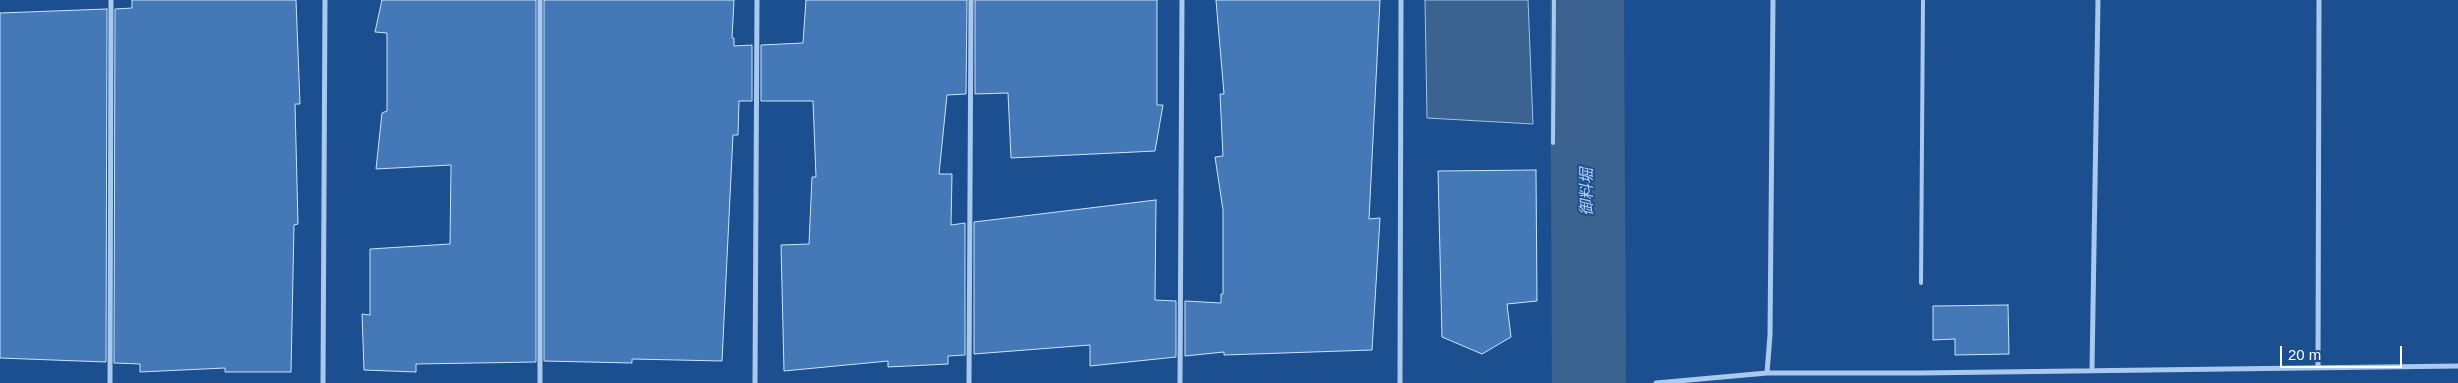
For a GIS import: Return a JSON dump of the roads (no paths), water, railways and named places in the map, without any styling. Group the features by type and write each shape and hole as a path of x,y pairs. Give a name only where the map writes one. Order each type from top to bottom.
{"street":[{"path":"110,383 111,0"},
{"path":"323,383 325,0"},
{"path":"540,0 540,383"},
{"path":"755,383 757,0"},
{"path":"969,383 971,0"},
{"path":"1180,383 1182,0"},
{"path":"1400,383 1401,0"},
{"path":"1767,373 1770,335 1772,0"},
{"path":"2092,370 2098,0"},
{"path":"2318,368 2319,0"},
{"path":"1656,383 1767,373 1920,373 2458,366"}],"lane":[{"path":"1553,143 1554,0"},
{"path":"1920,283 1923,0"}],"water":[{"path":"1425,0 1528,0 1533,124 1427,118"}],"waterway":[{"name":"御料堀","path":"1587,0 1589,383"}]}
